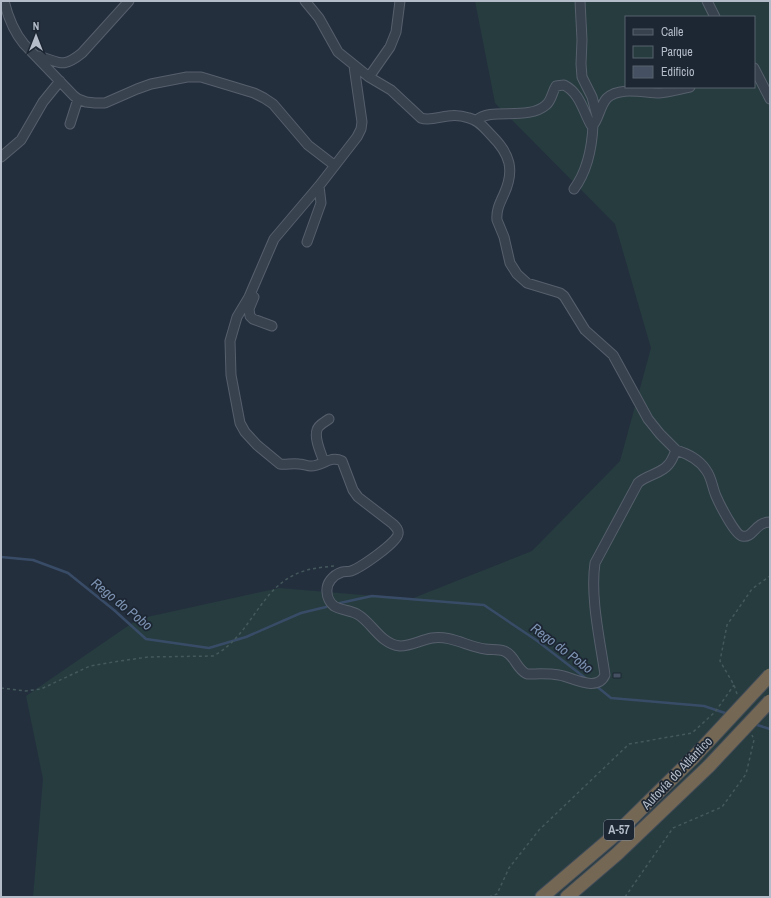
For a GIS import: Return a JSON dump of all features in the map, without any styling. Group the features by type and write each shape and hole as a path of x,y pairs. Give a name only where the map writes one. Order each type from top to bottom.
{"highway":[{"name":"Autovía do Atlántico","path":"542,897 617,833 692,759 770,676"},
{"name":"Autovía do Atlántico","path":"567,897 617,854 709,766 770,701"}],"street":[{"path":"4,1 16,34 78,99 95,103 105,103 137,88 175,78 201,77 254,93 264,98 273,104 308,145 334,165"},
{"path":"37,56 58,63 69,62 82,53 129,1"},
{"path":"305,1 319,18 338,52 354,66 391,90 416,114 424,119 449,116 477,120 505,150 510,164 510,169 508,182 497,213 497,220 512,266 527,283 560,293 564,296 584,330 613,355 648,419 660,434 676,450 695,458 708,472 716,496 736,533 746,537 751,535 759,525 770,522"},
{"path":"370,77 390,47 396,32 400,1"},
{"path":"580,1 582,77 592,97 597,116"},
{"path":"707,1 714,16"},
{"path":"354,66 362,117 361,129 357,137 319,186 280,230 274,239 249,297 237,317 230,341 231,375 240,423 245,432 257,445 280,464 297,463 311,466 334,458 342,461 353,490 358,497 393,524 399,532 396,540 389,547 352,571 343,572 332,578 327,588 330,602 334,606 358,614 385,640 392,644 400,646 432,638 450,638 485,649 504,651 514,660 522,672 527,674 558,675 578,681 593,683 603,680 605,674 599,638 594,575 595,563 638,483 643,478 666,467 676,450"},
{"path":"755,70 770,99"},
{"path":"1,157 21,140 43,102 60,81"},
{"path":"755,82 763,86"},
{"path":"477,120 491,115 523,113 541,109 551,100 556,86 564,85 573,90 591,125 593,125"},
{"path":"574,189 582,178 586,168 593,137 593,125 608,98 619,92 659,93 685,88"},
{"path":"70,124 78,99"},
{"path":"307,242 321,203 319,186"},
{"path":"265,258 263,275 249,312 253,319 272,326"},
{"path":"324,462 316,430 329,419"}],"path":[{"path":"1,688 25,691 41,689 90,666 113,662 148,657 213,656 233,641 245,627 266,596 277,586 302,572 341,565"},
{"path":"739,698 734,685 720,661 727,625 752,589 770,576"},
{"path":"489,897 497,894 509,868 538,830 629,744 692,733 716,712 734,685"},
{"path":"625,897 673,828 722,807 746,774 754,740 751,733"}],"green space":[{"path":"475,1 770,1 770,897 33,897 43,779 26,696 138,619 279,588 411,599 532,551 620,461 651,348 615,224 495,103"}],"building":[{"path":"613,673 621,673 621,678 613,678"}],"waterway":[{"name":"Rego do Pobo","path":"1,557 33,560 68,573 114,610 146,639 209,648 246,637 301,613 326,607"},
{"name":"Rego do Pobo","path":"340,603 372,596 484,605 536,640 588,680"},
{"name":"Rego do Pobo","path":"595,685 611,698 704,706 728,714"},
{"name":"Rego do Pobo","path":"754,724 770,729"}]}
